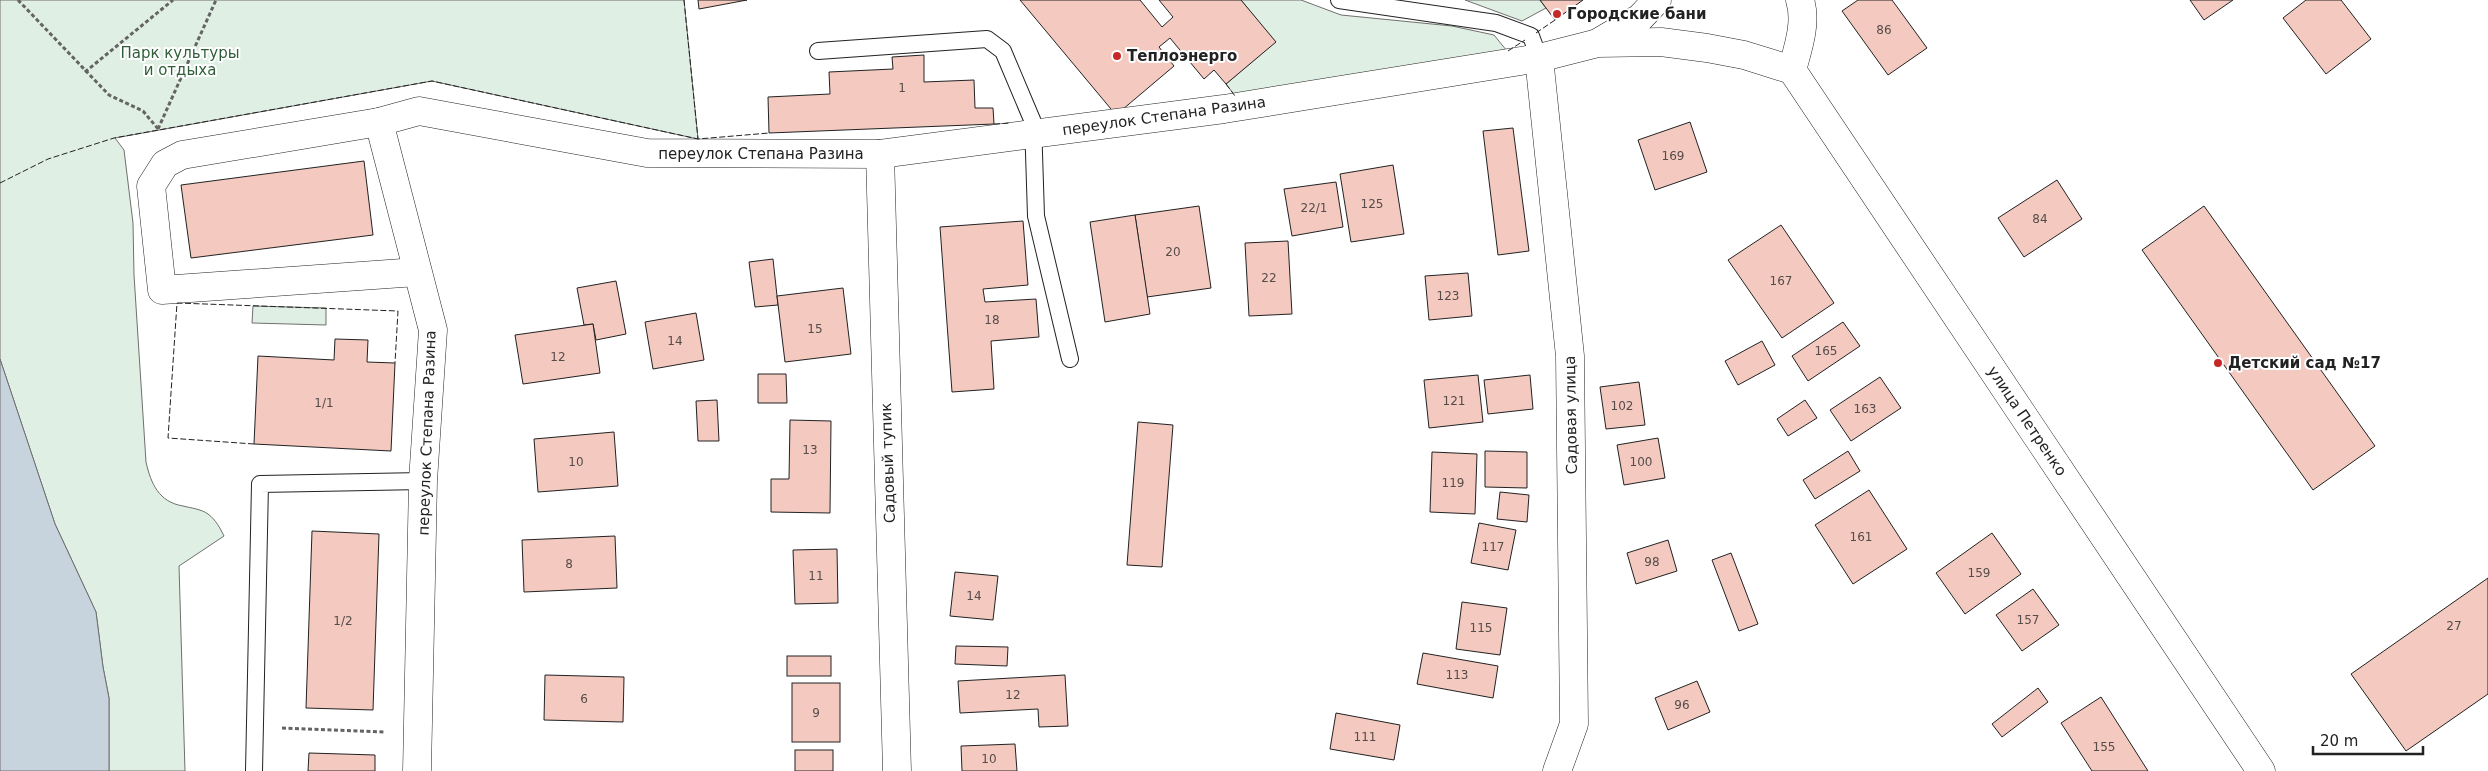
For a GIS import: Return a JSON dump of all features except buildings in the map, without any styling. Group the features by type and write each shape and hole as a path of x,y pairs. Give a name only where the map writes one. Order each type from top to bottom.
{"street":[{"path":"1598,43 1640,18 1657,0"},
{"path":"1792,70 1801,36 1803,10 1800,0"},
{"name":"переулок Степана Разина","path":"417,771 423,481 433,330 379,122 419,111 647,153 880,154 1224,109 1539,58 1598,43 1661,42 1707,48 1744,55 1792,70"},
{"name":"Садовая улица","path":"1539,58 1570,356 1574,724 1557,771"},
{"name":"улица Петренко","path":"1792,70 2261,771"},
{"path":"379,122 182,155 165,164 151,186 162,290 417,272"},
{"name":"Садовый тупик","path":"880,154 897,771"}],"lane":[{"path":"1339,0 1496,23 1532,36 1539,58"},
{"path":"818,51 987,39 1003,51 1033,122 1036,216 1070,359"},
{"path":"254,771 260,484 423,481"}],"path":[{"path":"18,0 109,95 143,112 182,155"},
{"path":"86,72 173,0"},
{"path":"158,129 216,0"},
{"path":"254,727 418,734"}],"green space":[{"name":"Парк культуры и отдыха","path":"0,0 684,0 698,139 432,81 115,138 124,150 133,223 134,275 148,470 157,491 162,496 175,504 208,514 216,521 224,536 179,566 185,771 109,771 109,698 96,612 55,524 0,359"},
{"path":"1241,0 1301,0 1341,15 1452,26 1494,35 1507,51 1236,97 1226,84 1275,42"},
{"path":"1465,0 1540,0 1546,8 1522,21"},
{"path":"253,306 326,308 326,325 252,323"}],"shaded area":[{"path":"0,359 55,524 96,612 109,698 109,771 0,771"}],"fence":[{"path":"684,0 698,139"},
{"path":"1536,33 1555,20"},
{"path":"1508,51 1525,40"},
{"path":"0,183 48,159 114,138 432,81 698,139 769,133"},
{"path":"1226,84 1235,96"},
{"path":"994,124 1011,123"},
{"path":"254,444 168,438 177,303 398,311 395,363"}],"place":[{"name":"Городские бани","path":"1557,14"},
{"name":"Теплоэнерго","path":"1117,56"},
{"name":"Детский сад №17","path":"2218,363"}]}
